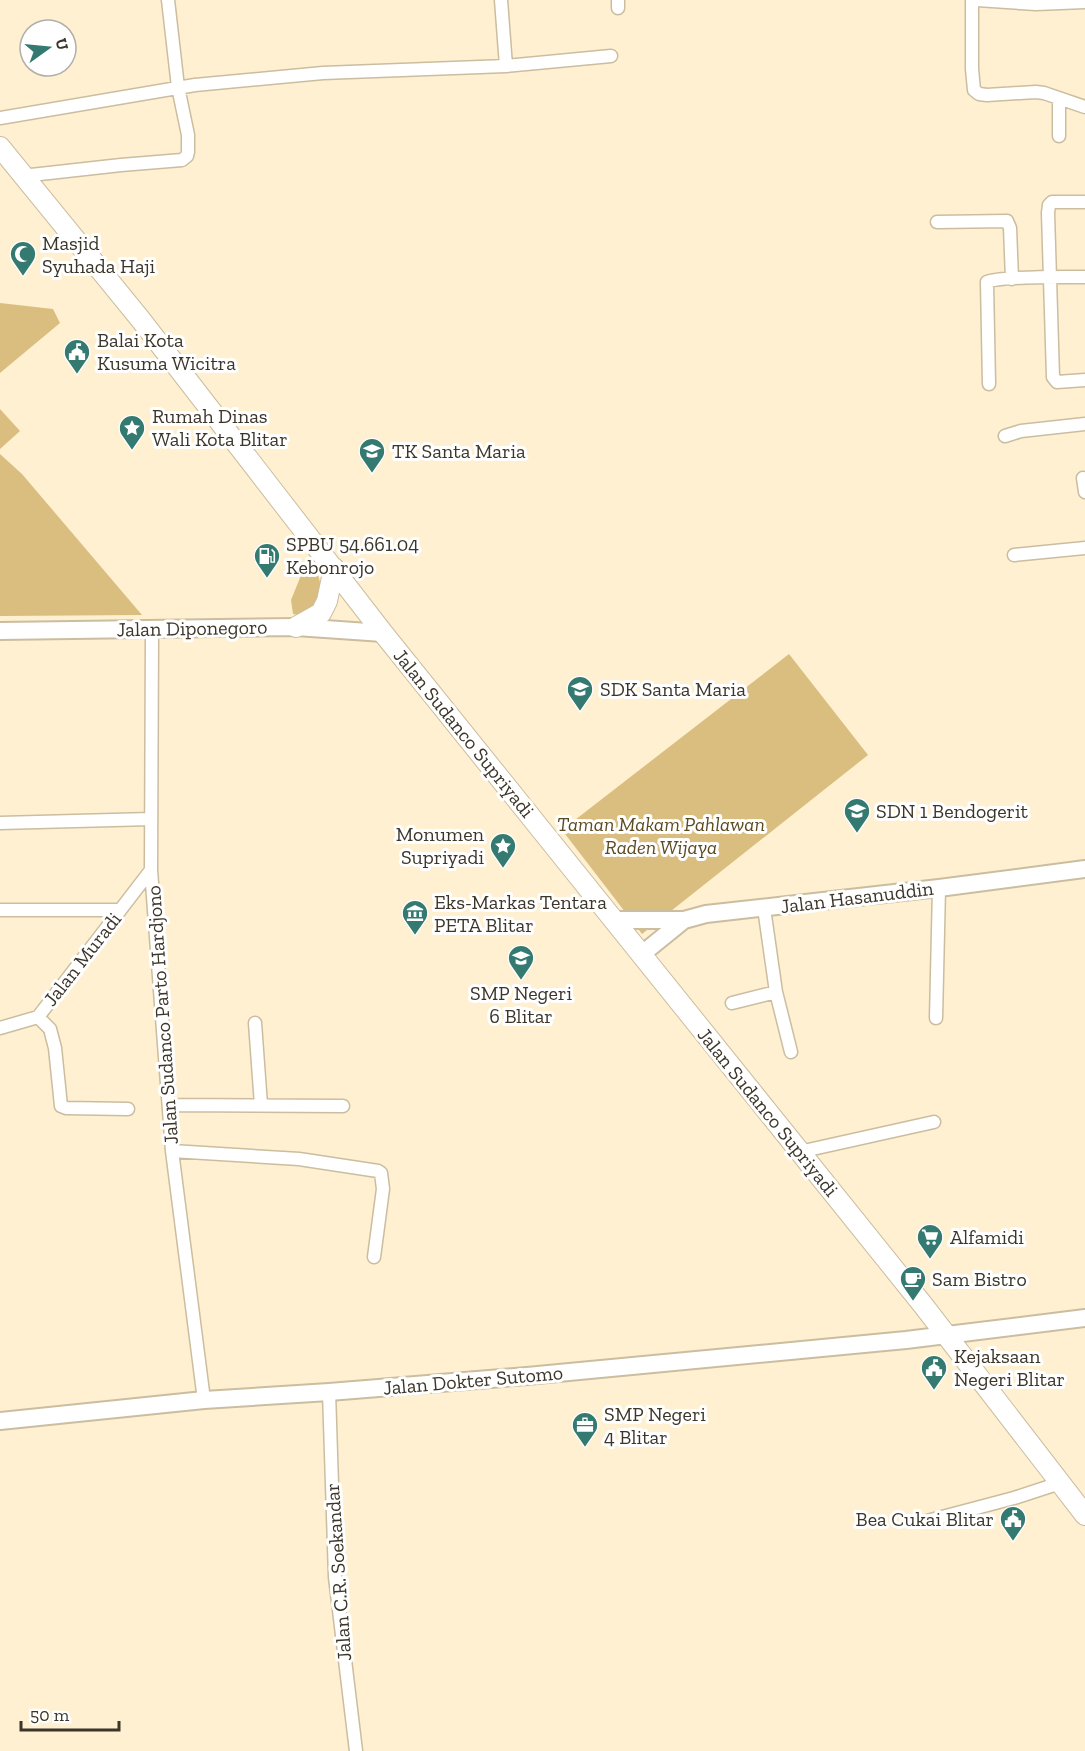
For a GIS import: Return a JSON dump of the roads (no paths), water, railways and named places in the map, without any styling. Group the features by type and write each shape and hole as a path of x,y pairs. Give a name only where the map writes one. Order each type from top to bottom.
{"main road":[{"name":"Jalan Sudanco Supriyadi","path":"0,147 169,355 383,633 1072,1491 1085,1515"},
{"path":"296,627 321,613 327,601 334,568"},
{"name":"Jalan Diponegoro","path":"0,631 296,627 383,633"},
{"name":"Jalan Hasanuddin","path":"642,954 684,920 706,914 1085,869"},
{"path":"615,920 684,920"},
{"name":"Jalan Dokter Sutomo","path":"0,1420 204,1400 539,1375 945,1335 1085,1318"}],"street":[{"path":"28,182 121,165 182,160 187,156 188,135 178,87 168,0"},
{"path":"501,0 506,66"},
{"path":"1085,2 1036,4 974,0 972,69 974,90 979,94 1036,92 1085,107"},
{"path":"0,118 195,84 323,73 506,66 611,56"},
{"path":"1059,99 1059,136"},
{"path":"1085,202 1055,201 1049,205 1053,379 1057,382 1085,380"},
{"path":"937,222 1007,221 1010,228 1012,279"},
{"path":"989,384 986,285 988,281 1085,277"},
{"path":"1005,436 1021,431 1085,424"},
{"path":"1083,478 1085,492"},
{"path":"1014,555 1085,548"},
{"name":"Jalan Sudanco Parto Hardjono","path":"152,628 151,870 172,1151 204,1400"},
{"path":"0,823 151,819"},
{"name":"Jalan Muradi","path":"0,1028 38,1017 151,870"},
{"path":"936,1018 939,888"},
{"path":"764,908 776,992 791,1052"},
{"path":"0,910 120,910"},
{"path":"732,1003 776,992"},
{"path":"38,1017 50,1029 55,1048 61,1106 128,1109"},
{"path":"255,1023 261,1105"},
{"path":"169,1105 343,1106"},
{"path":"799,1152 934,1122"},
{"path":"172,1151 299,1159 378,1171 383,1178 383,1189 374,1257"},
{"name":"Jalan C.R. Soekandar","path":"329,1392 335,1577 356,1751"},
{"path":"927,1521 1014,1498 1072,1491"}],"place":[{"name":"Masjid Syuhada Haji","path":"23,277"},
{"name":"Balai Kota Kusuma Wicitra","path":"77,375"},
{"name":"Rumah Dinas Wali Kota Blitar","path":"132,451"},
{"name":"TK Santa Maria","path":"372,474"},
{"name":"SPBU 54.661.04 Kebonrojo","path":"267,579"},
{"name":"SDK Santa Maria","path":"580,712"},
{"name":"SDN 1 Bendogerit","path":"857,834"},
{"name":"Monumen Supriyadi","path":"503,869"},
{"name":"Eks-Markas Tentara PETA Blitar","path":"415,936"},
{"name":"SMP Negeri 6 Blitar","path":"521,981"},
{"name":"Alfamidi","path":"930,1260"},
{"name":"Sam Bistro","path":"913,1302"},
{"name":"Kejaksaan Negeri Blitar","path":"934,1391"},
{"name":"SMP Negeri 4 Blitar","path":"585,1448"},
{"name":"Bea Cukai Blitar","path":"1013,1542"}],"park label":[{"name":"Taman Makam Pahlawan Raden Wijaya","path":"661,836"}]}
